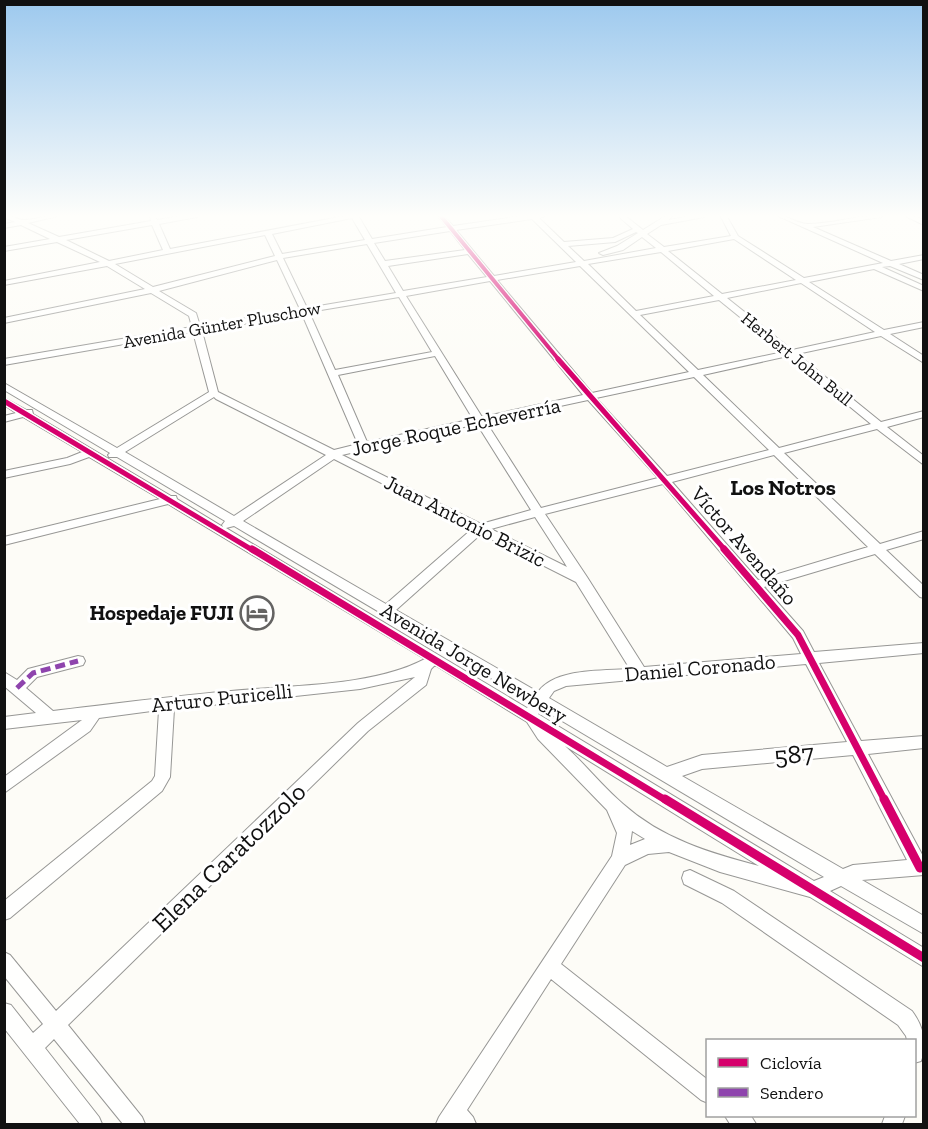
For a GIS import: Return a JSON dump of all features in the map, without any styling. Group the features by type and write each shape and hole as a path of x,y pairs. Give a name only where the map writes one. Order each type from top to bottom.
{"street":[{"path":"4,283 84,268"},
{"path":"102,461 214,393 198,325 192,314 116,268"},
{"path":"4,321 152,290 235,268"},
{"path":"284,268 364,446"},
{"path":"385,268 640,673"},
{"name":"Víctor Avendaño","path":"484,268 592,398 798,635 922,868"},
{"name":"Avenida Günter Pluschow","path":"4,354 198,325 540,268"},
{"path":"586,268 774,452 924,594"},
{"name":"Herbert John Bull","path":"686,268 924,462"},
{"path":"781,268 924,360"},
{"path":"633,314 803,282 866,268"},
{"path":"877,268 924,290"},
{"path":"901,268 924,278"},
{"name":"Jorge Roque Echeverría","path":"220,530 334,454 924,324"},
{"name":"Avenida Günter Pluschow","path":"4,362 198,325"},
{"path":"331,374 438,353"},
{"name":"Avenida Jorge Newbery","path":"4,387 118,451 924,926"},
{"name":"Juan Antonio Brizic","path":"214,393 583,580"},
{"name":"Avenida Jorge Newbery","path":"4,401 220,530 429,663 529,716 924,958"},
{"path":"4,420 25,414 40,406"},
{"path":"386,611 479,529 539,511 924,414"},
{"path":"4,475 70,461 89,453"},
{"path":"4,541 168,501 184,490"},
{"path":"755,585 924,535"},
{"name":"Daniel Coronado","path":"529,716 538,700 549,687 557,682 924,648"},
{"path":"17,688 33,673 78,661"},
{"name":"Arturo Puricelli","path":"4,723 353,685 396,677 429,663"},
{"name":"Elena Caratozzolo","path":"32,1047 363,727 421,681 429,663"},
{"path":"4,676 51,718"},
{"path":"4,912 156,786 162,777 167,704"},
{"path":"4,786 85,727 95,712"},
{"path":"529,716 537,729 611,804 645,831 672,845 755,875 813,890 853,873 922,868"},
{"name":"587","path":"666,774 702,762 924,742"},
{"path":"455,1120 549,966 619,859 625,833 611,804"},
{"path":"619,859 652,844 672,845"},
{"path":"690,878 728,897 905,1018 915,1032 918,1042 916,1050"},
{"path":"4,961 135,1125"},
{"path":"549,966 706,1091"},
{"path":"5,1015 92,1125"}],"marked path":[{"path":"17,688 33,673 78,661"}],"cycle path":[{"path":"483,268 582,388 665,480 798,635 920,868"},
{"path":"4,401 434,658 924,958"}],"place":[{"name":"Hospedaje FUJI","path":"257,613"}],"district":[{"name":"Los Notros","path":"783,487"}]}
